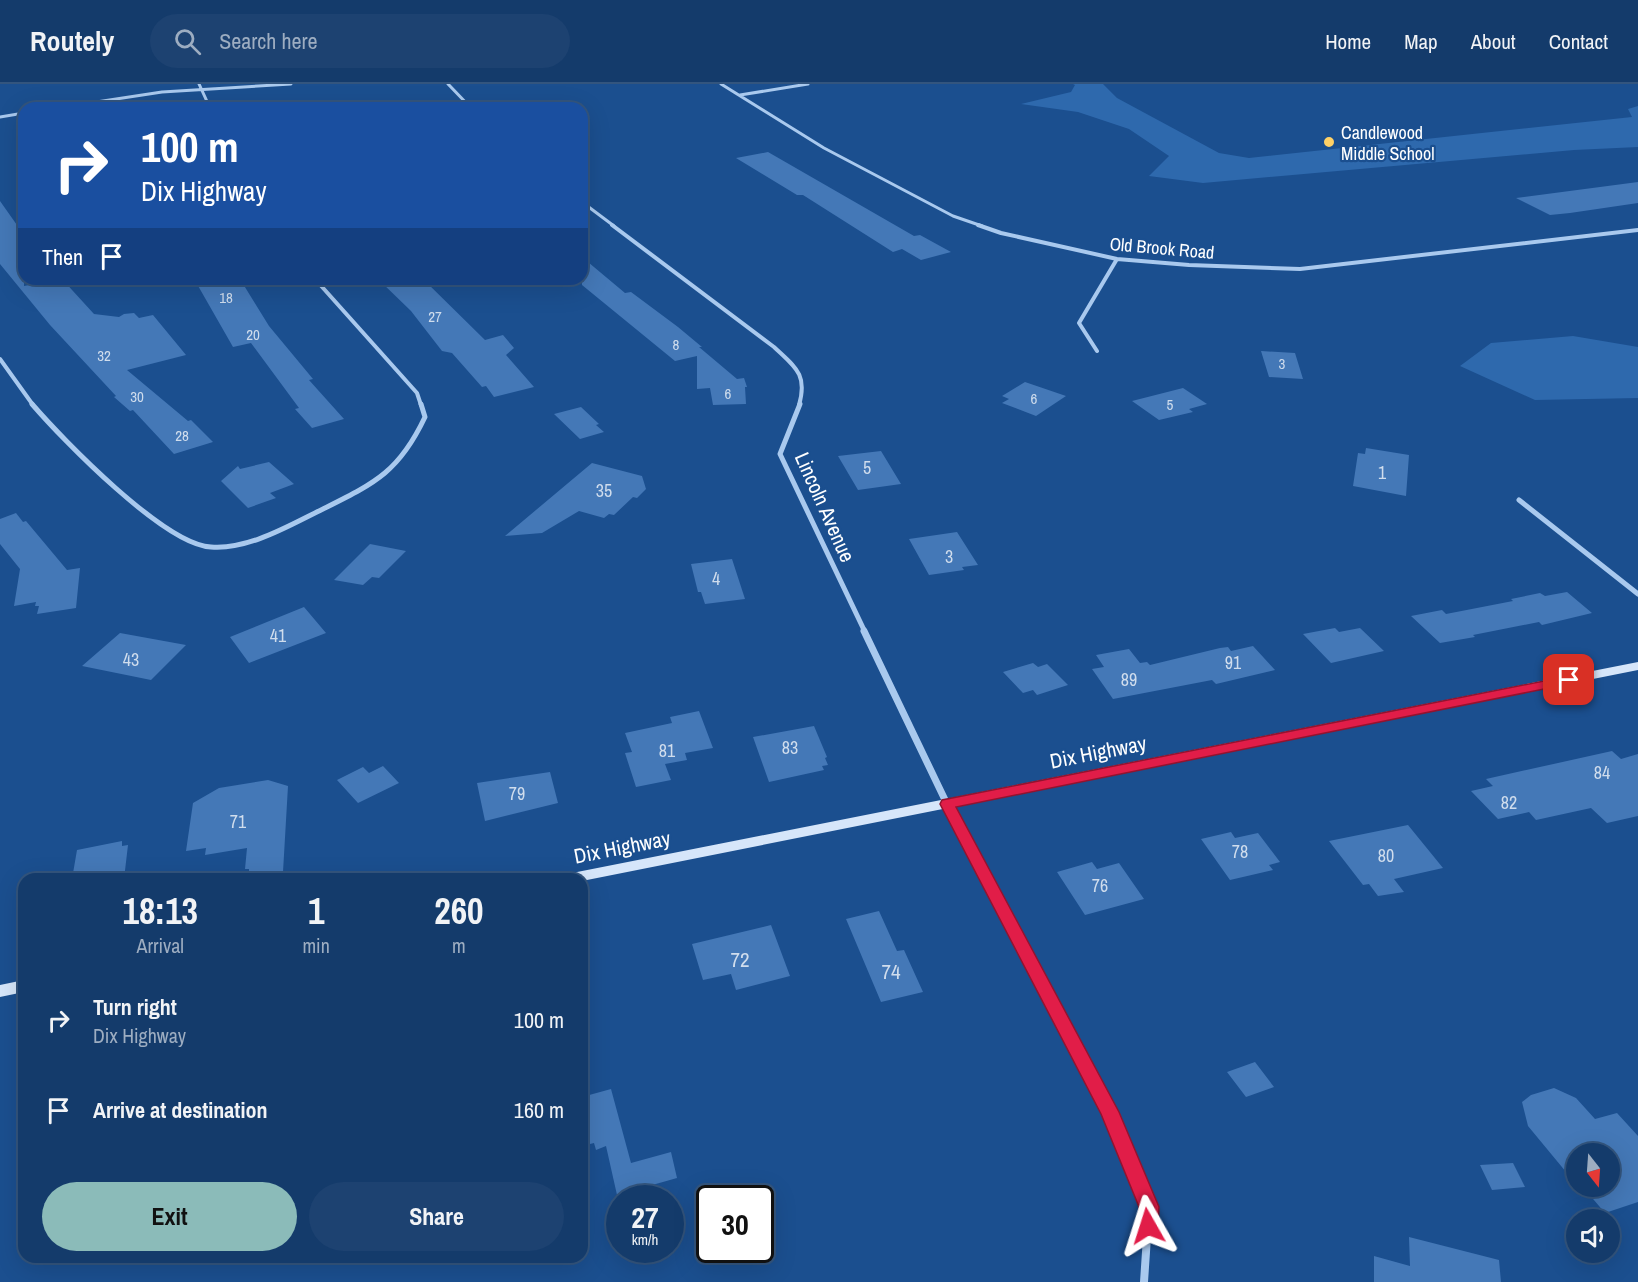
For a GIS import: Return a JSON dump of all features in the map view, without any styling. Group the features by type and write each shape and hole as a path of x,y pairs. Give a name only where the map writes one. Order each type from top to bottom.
{"street":[{"path":"96,102 200,86 291,84"},
{"path":"448,84 465,102"},
{"name":"Old Brook Road","path":"721,84 824,148 953,216 1000,233 1117,259 1247,268 1300,268 1638,230"},
{"path":"740,95 808,84"},
{"path":"200,86 207,102"},
{"path":"0,117 18,114"},
{"name":"Lincoln Avenue","path":"588,207 774,347 795,366 804,381 804,398 788,429 780,454 947,804 1110,1112 1149,1207 1144,1282"},
{"path":"1097,351 1079,323 1117,259"},
{"path":"0,359 17,387 56,434 136,504 179,536 201,546 231,546 285,528 391,472 414,443 425,417 417,393 320,285"},
{"path":"1519,500 1638,594"},
{"name":"Dix Highway","path":"588,875 1638,666"},
{"path":"0,991 18,987"}],"shaded area":[{"path":"1073,84 1103,84 1117,98 1219,153 1249,158 1632,117 1628,109 1638,106 1638,147 1574,150 1203,183 1149,176 1169,156 1129,129 1078,112 1021,104 1071,92 1075,85"},
{"path":"1573,336 1638,347 1638,398 1535,400 1460,366 1491,343"}],"building":[{"path":"768,152 914,236 920,235 951,252 921,260 902,249 893,252 803,195 797,195 736,158"},
{"path":"1638,182 1638,203 1570,213 1550,215 1516,198"},
{"path":"0,201 18,226 18,285 67,285 94,314 119,317 134,313 139,318 153,315 186,355 127,370 188,421 191,420 213,442 174,454 133,410 130,411 114,397 116,396 50,325 0,264"},
{"path":"588,262 625,293 631,292 678,327 737,379 744,378 747,387 745,387 746,404 713,405 710,388 697,389 697,356 675,361 582,285 588,285"},
{"path":"198,285 244,285 269,326 313,379 309,380 344,419 312,428 295,409 299,408 251,343 233,347"},
{"path":"384,285 429,285 485,340 503,335 514,348 506,355 534,387 494,397 486,386 482,387 452,353 442,351 411,311"},
{"path":"1261,351 1295,353 1303,379 1269,377"},
{"path":"1025,382 1066,396 1036,416 1002,403 1009,399 1002,396"},
{"path":"1183,388 1207,404 1189,409 1193,412 1159,420 1132,401"},
{"path":"581,407 604,432 580,439 554,414"},
{"path":"1366,448 1409,455 1406,496 1353,486 1358,453 1365,454"},
{"path":"881,451 901,484 858,490 838,456"},
{"path":"269,462 294,484 270,493 276,498 248,508 221,481 238,466 240,469"},
{"path":"592,463 642,476 646,489 637,498 633,497 614,515 609,514 604,518 579,511 542,533 505,536"},
{"path":"16,513 23,522 26,521 67,570 80,568 76,608 37,614 39,606 35,606 36,602 14,606 20,569 0,544 0,519"},
{"path":"957,532 978,565 962,567 964,570 929,575 909,539"},
{"path":"370,544 406,551 379,578 372,577 363,585 334,580"},
{"path":"732,559 745,599 705,604 701,592 698,592 691,564"},
{"path":"1567,592 1592,613 1542,625 1539,622 1440,643 1411,616 1442,610 1446,614 1513,601 1511,599 1540,593 1545,596"},
{"path":"304,607 326,633 249,663 230,637"},
{"path":"1335,628 1339,632 1360,628 1384,651 1331,663 1303,634"},
{"path":"120,633 186,645 151,680 82,666"},
{"path":"1253,646 1275,670 1216,684 1212,680 1113,699 1092,669 1104,667 1096,655 1129,649 1140,663 1147,662 1150,665 1220,648 1228,647 1231,651"},
{"path":"1033,663 1038,667 1047,664 1068,685 1037,695 1033,690 1023,693 1003,672"},
{"path":"699,711 713,748 685,753 687,760 665,764 671,780 636,787 625,753 632,752 625,733 672,723 670,717"},
{"path":"814,726 827,757 825,758 828,765 822,766 824,770 769,782 753,737"},
{"path":"1612,751 1621,759 1638,754 1638,816 1607,823 1591,808 1536,820 1529,812 1498,819 1471,791 1493,786 1486,779"},
{"path":"383,766 399,783 358,803 337,780 363,767 369,773"},
{"path":"550,772 558,803 485,821 477,783"},
{"path":"268,780 288,786 283,872 249,873 249,869 245,869 247,848 205,855 206,848 186,851 193,803 219,788"},
{"path":"1408,825 1443,868 1394,879 1404,892 1378,896 1369,884 1363,885 1329,841"},
{"path":"1231,832 1235,838 1258,833 1280,862 1269,865 1273,870 1230,880 1201,839"},
{"path":"122,841 122,846 128,845 125,873 73,873 77,850"},
{"path":"1092,862 1097,869 1119,863 1144,899 1085,915 1057,872"},
{"path":"879,911 897,951 904,950 923,992 881,1002 846,919"},
{"path":"771,925 790,976 736,990 731,974 703,980 692,944"},
{"path":"1255,1062 1274,1087 1246,1097 1227,1072"},
{"path":"1554,1088 1576,1098 1595,1119 1617,1113 1638,1136 1638,1202 1617,1209 1602,1209 1591,1197 1620,1197 1620,1143 1566,1143 1566,1172 1528,1126 1522,1102 1531,1095"},
{"path":"611,1089 631,1163 671,1152 677,1178 652,1185 615,1185 606,1146 596,1150 594,1143 588,1144 588,1095"},
{"path":"1513,1163 1525,1187 1492,1190 1480,1165"},
{"path":"1409,1237 1499,1260 1501,1282 1374,1282 1374,1256 1410,1266"}],"place":[{"name":"Candlewood Middle School","path":"1329,142"}],"route":[{"path":"1148,1226 1149,1207 1110,1112 947,804 1569,680"}]}
